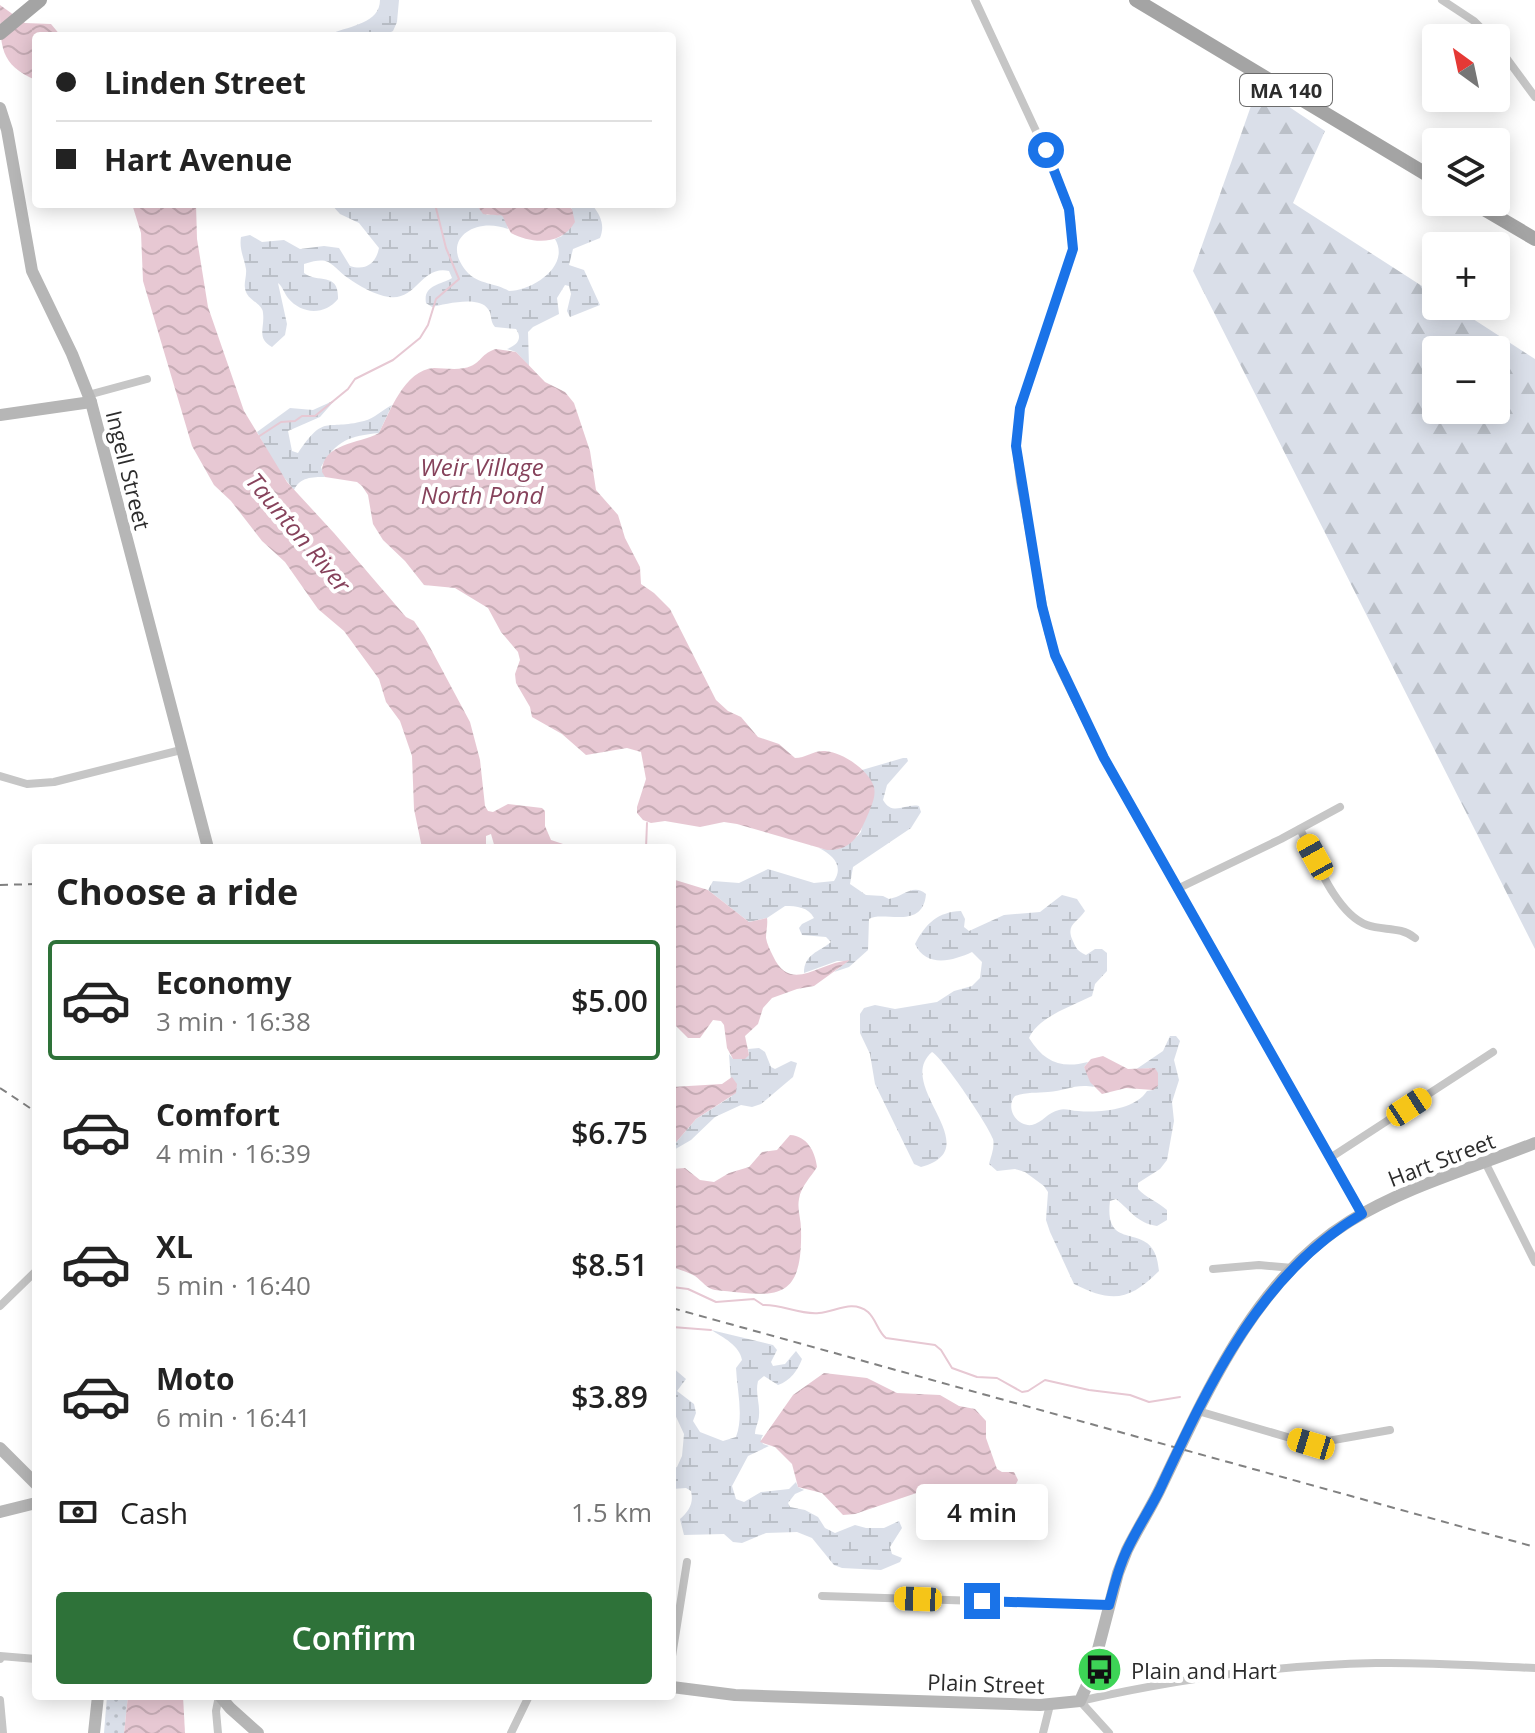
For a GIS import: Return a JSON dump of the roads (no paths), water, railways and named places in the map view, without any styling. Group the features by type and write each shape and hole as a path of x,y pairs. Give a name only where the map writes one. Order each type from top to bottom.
{"main road":[{"path":"0,33 40,0"},
{"name":"MA 140","path":"1136,0 1422,172"},
{"name":"Ingell Street","path":"2,114 32,271 90,399 207,844"},
{"path":"1496,216 1535,239"},
{"path":"0,415 90,399"},
{"name":"Hart Street","path":"1080,1701 1091,1676 1123,1558 1198,1411 1243,1332 1293,1268 1327,1236 1362,1214 1412,1190 1535,1143"},
{"path":"0,1448 32,1480"},
{"path":"0,1512 32,1504"},
{"name":"Plain Street","path":"676,1688 735,1695 1050,1705 1080,1701"},
{"path":"94,1733 98,1700"},
{"path":"223,1700 258,1733"}],"street":[{"path":"975,0 1062,186 1072,228 1070,261 1024,394 1016,433 1020,482 1045,621 1055,655 1081,714 1177,889 1362,1214"},
{"path":"1442,0 1477,24"},
{"path":"1510,63 1535,97"},
{"path":"90,399 147,379"},
{"path":"0,776 27,784 54,782 181,750"},
{"path":"1177,889 1340,807"},
{"path":"1300,829 1348,913 1367,925 1401,930 1415,938"},
{"path":"1330,1158 1493,1052"},
{"path":"1485,1162 1535,1262"},
{"path":"1213,1269 1259,1265 1293,1268"},
{"path":"0,1306 32,1275"},
{"path":"1198,1411 1311,1444 1390,1430"},
{"path":"676,1631 687,1562"},
{"path":"822,1596 1109,1605"},
{"path":"0,1659 0,1656 32,1659"},
{"name":"Plain Street","path":"1080,1701 1149,1685 1278,1669 1375,1663 1535,1668"},
{"path":"0,1700 3,1733"},
{"path":"218,1700 218,1733"},
{"path":"511,1733 527,1700"},
{"path":"1080,1701 1109,1733"},
{"path":"1043,1733 1050,1705"}],"water":[{"path":"0,5 25,23 51,24 58,32 32,32 32,78 9,61 4,53"},
{"name":"Taunton River","path":"133,208 196,208 197,239 208,307 244,411 287,482 406,617 414,621 424,636 470,722 488,811 493,812 508,804 542,808 551,840 563,844 494,844 491,834 486,836 486,844 421,844 414,809 412,756 400,721 386,702 379,679 344,631 318,609 285,562 262,541 231,501 214,485 192,446 143,281 141,233"},
{"path":"479,208 571,208 575,222 569,230 554,239 537,241 511,233 502,216 483,214"},
{"name":"Weir Village North Pond","path":"496,349 516,352 545,382 565,392 574,403 590,451 596,490 618,515 625,538 640,567 641,584 670,609 716,700 741,717 758,737 779,744 795,758 821,751 832,752 867,774 874,787 874,797 859,834 849,844 827,850 737,824 724,822 700,827 643,820 637,813 646,779 641,752 627,748 586,755 562,734 532,717 530,707 516,683 515,674 520,660 518,652 501,632 488,608 455,588 424,585 383,540 373,524 368,495 362,486 357,482 325,477 322,472 328,455 379,433 399,393 414,376 434,368 467,368"},
{"path":"676,880 708,890 749,922 767,918 768,945 780,967 788,973 797,975 850,960 814,986 772,998 763,1008 758,1024 745,1036 749,1055 745,1059 733,1059 727,1048 721,1021 713,1020 700,1038 688,1038 676,1026"},
{"path":"1103,1056 1128,1069 1155,1068 1158,1086 1153,1090 1126,1088 1102,1094 1090,1082 1084,1067 1091,1059"},
{"path":"732,1077 737,1084 736,1093 696,1119 676,1142 676,1087 722,1084"},
{"path":"790,1135 801,1138 809,1145 817,1167 800,1194 800,1254 797,1271 790,1283 781,1290 769,1293 715,1290 695,1276 676,1269 676,1169 685,1168 700,1180 714,1182 749,1167 762,1152 777,1150"},
{"path":"824,1373 867,1378 897,1393 940,1395 959,1406 975,1409 986,1421 986,1438 997,1469 1014,1472 1018,1480 1016,1484 1005,1485 989,1500 972,1506 937,1486 855,1514 843,1515 822,1493 798,1487 792,1464 775,1447 760,1442 793,1395"},
{"path":"128,1700 183,1700 185,1733 124,1733"}],"waterway":[{"path":"258,437 281,422 315,416 348,389 355,379 393,360 420,338 428,325 436,299 459,279 446,248 436,208"},
{"path":"646,844 647,823"},
{"path":"676,1288 688,1289 716,1302 754,1299 763,1305 804,1312 819,1313 850,1306 862,1308 871,1315 886,1338 935,1345 952,1368 977,1377 997,1378 1022,1392 1045,1380 1130,1395 1149,1402 1180,1397"},
{"path":"676,1327 711,1330"}],"railway":[{"path":"0,885 32,884"},
{"path":"0,1088 32,1109"},
{"path":"676,1309 1535,1547"}],"place":[{"name":"Plain and Hart","path":"1100,1670"}]}
